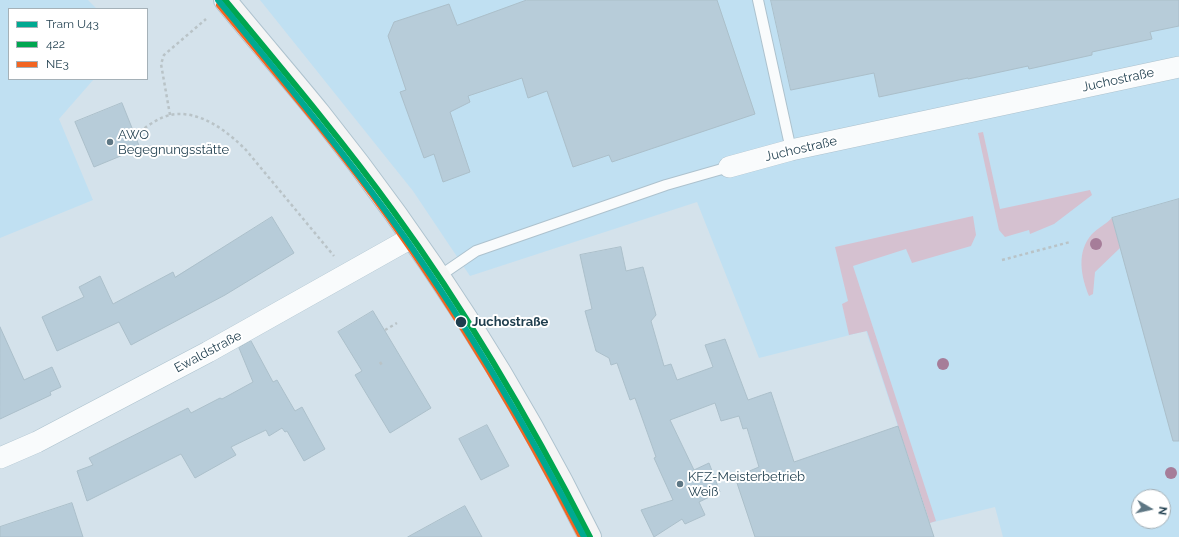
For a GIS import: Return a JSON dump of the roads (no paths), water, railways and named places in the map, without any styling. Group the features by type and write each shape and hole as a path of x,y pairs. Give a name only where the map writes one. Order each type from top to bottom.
{"main road":[{"path":"225,0 320,114 438,276 466,318 532,428 590,537"}],"street":[{"name":"Juchostraße","path":"729,167 791,150 1179,66"},
{"name":"Ewaldstraße","path":"0,458 37,442 208,352 411,238"}],"lane":[{"path":"758,0 791,150"},
{"name":"Juchostraße","path":"438,276 476,251 666,185 729,167"}],"tram line":[{"name":"U43","path":"218,0 339,149 386,211 432,277 501,386 584,537"}],"place":[{"name":"AWO Begegnungsstätte","path":"110,142"},
{"name":"Juchostraße","path":"461,322"},
{"name":"KFZ-Meisterbetrieb Weiß","path":"680,484"}]}
